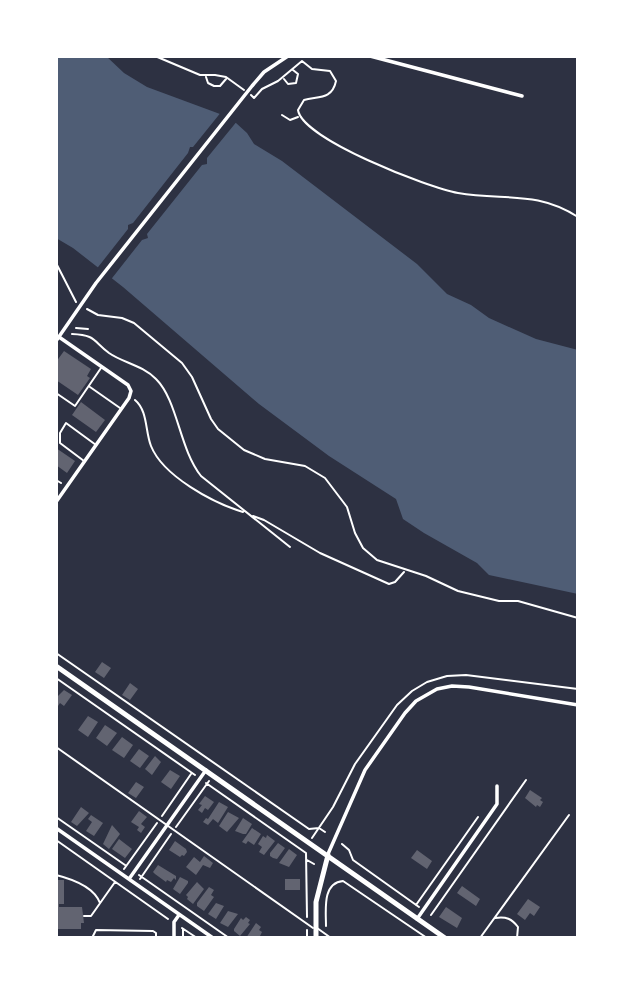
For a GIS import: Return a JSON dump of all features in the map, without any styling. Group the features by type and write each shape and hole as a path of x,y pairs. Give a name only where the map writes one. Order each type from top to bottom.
{"main road":[{"path":"56,666 444,938"},
{"path":"316,938 318,889 328,855"}],"street":[{"path":"57,499 131,391 128,385 57,339 96,283 264,72 288,56"},
{"path":"370,56 523,96"},
{"path":"328,855 365,771 416,701 452,686 578,705"},
{"path":"129,879 206,770"},
{"path":"417,919 497,804 497,786"},
{"path":"56,828 213,938"},
{"path":"174,938 174,922 179,915"}],"lane":[{"path":"56,393 75,405 102,367"},
{"path":"89,386 121,409"},
{"path":"85,461 60,443 60,433 66,424 96,445"},
{"path":"56,747 307,924 331,938"},
{"path":"480,938 569,815"},
{"path":"494,919 505,917 512,920 518,927 517,938"},
{"path":"92,938 96,930 153,931 156,938"}],"path":[{"path":"155,56 196,74 227,78 242,89"},
{"path":"252,96 254,98 262,89 283,77 302,61 312,69 330,71 336,81 334,89 328,95 301,102 298,110 299,117 340,146 439,188 474,195 536,199 558,206 578,217"},
{"path":"283,77 288,85 296,83 299,74 292,70"},
{"path":"206,75 208,83 214,86 223,85 227,78"},
{"path":"282,115 290,120 299,117"},
{"path":"56,263 75,301"},
{"path":"87,309 98,315 122,318 134,323 181,362 192,377 218,429 244,450 265,459 305,466 325,478 334,486 347,507 363,548 377,560 426,576 458,591 499,601 518,601 578,618"},
{"path":"76,328 88,329"},
{"path":"72,334 96,339 108,352 145,370 157,380 166,393 192,465 201,477 290,547"},
{"path":"135,399 142,407 152,448 174,475 201,493 232,509 247,513"},
{"path":"56,480 62,484"},
{"path":"252,516 264,520 320,553 389,584 396,582 405,570"},
{"path":"56,653 309,829 319,828 325,832"},
{"path":"66,665 68,661"},
{"path":"314,835 333,807 355,764 397,705 426,682 466,674 578,689"},
{"path":"57,678 195,775"},
{"path":"201,760 204,756"},
{"path":"217,771 219,767"},
{"path":"431,915 526,780"},
{"path":"205,782 304,849 307,854 307,938"},
{"path":"56,817 129,868"},
{"path":"342,845 348,849 356,863 417,906 478,817"},
{"path":"56,840 132,890 168,919"},
{"path":"307,860 314,864"},
{"path":"354,867 356,863"},
{"path":"56,875 92,891 100,903"},
{"path":"139,875 229,938"},
{"path":"344,881 347,877"},
{"path":"333,878 344,881 427,938"},
{"path":"85,916 92,916 116,880"},
{"path":"326,934 327,893 330,886 338,881"},
{"path":"183,938 182,928 197,938"}],"water":[{"path":"56,56 106,56 124,73 147,87 220,114 236,123 254,144 282,161 417,264 447,294 471,305 489,318 536,339 578,350 578,594 489,575 477,563 403,519 396,499 329,456 259,404 123,287 56,238"}],"pier":[{"path":"222,111 238,120 207,158 207,164 202,165 147,234 148,238 142,240 109,282 95,271 128,229 128,225 133,223 190,147 193,147"}],"building":[{"path":"64,351 91,369 87,376 90,378 78,395 56,380 56,362"},
{"path":"81,402 105,420 96,432 72,415"},
{"path":"56,448 75,461 67,473 56,465"},
{"path":"102,662 111,668 104,678 95,672"},
{"path":"130,683 138,689 130,700 122,695"},
{"path":"64,690 72,695 64,706 60,703 56,709 56,698"},
{"path":"88,716 98,722 88,737 78,730"},
{"path":"105,725 117,733 107,746 96,738"},
{"path":"122,737 133,745 124,758 112,750"},
{"path":"139,749 149,756 140,768 130,761"},
{"path":"155,756 161,762 152,775 145,769"},
{"path":"170,770 180,776 171,789 161,782"},
{"path":"136,782 144,787 136,798 128,793"},
{"path":"530,790 542,798 540,807 525,798"},
{"path":"205,796 214,802 202,813 198,810 202,805 199,804"},
{"path":"219,802 228,807 218,823 213,819 208,825 203,822 208,819"},
{"path":"81,807 89,813 77,826 71,822"},
{"path":"139,811 147,817 141,824 145,827 141,833 137,830 139,827 131,822"},
{"path":"228,812 239,818 227,832 219,826"},
{"path":"91,815 103,823 94,836 86,831 92,822 88,819"},
{"path":"243,818 252,824 246,834 235,831"},
{"path":"112,825 120,834 109,849 103,844"},
{"path":"252,828 261,834 254,845 248,841 246,844 242,842"},
{"path":"267,835 275,841 264,855 259,852 262,847 258,844 263,836 266,838"},
{"path":"119,839 132,849 125,858 112,849"},
{"path":"175,841 186,849 184,856 180,857 169,850"},
{"path":"278,843 285,848 277,859 270,856 270,853"},
{"path":"289,849 297,855 289,867 279,863"},
{"path":"417,850 432,861 427,869 411,858"},
{"path":"204,856 213,863 210,868 203,865 196,875 186,867 194,857 200,862"},
{"path":"158,865 176,876 176,880 174,878 171,882 166,882 155,874 153,872"},
{"path":"180,877 188,883 180,894 173,889"},
{"path":"285,879 300,879 300,890 285,890"},
{"path":"56,880 64,880 64,904 59,904 59,907 82,907 84,923 81,923 81,929 56,929"},
{"path":"197,882 204,889 193,904 186,895"},
{"path":"462,886 480,899 476,906 457,893"},
{"path":"209,887 214,890 211,895 214,897 204,911 197,903"},
{"path":"528,899 540,907 534,916 530,913 525,920 517,914"},
{"path":"216,903 224,906 216,919 208,914"},
{"path":"446,907 462,918 457,928 439,917"},
{"path":"228,911 238,914 228,927 220,923"},
{"path":"246,917 250,924 240,936 234,929 241,918 243,920"},
{"path":"256,923 262,932 259,938 246,938"}]}
